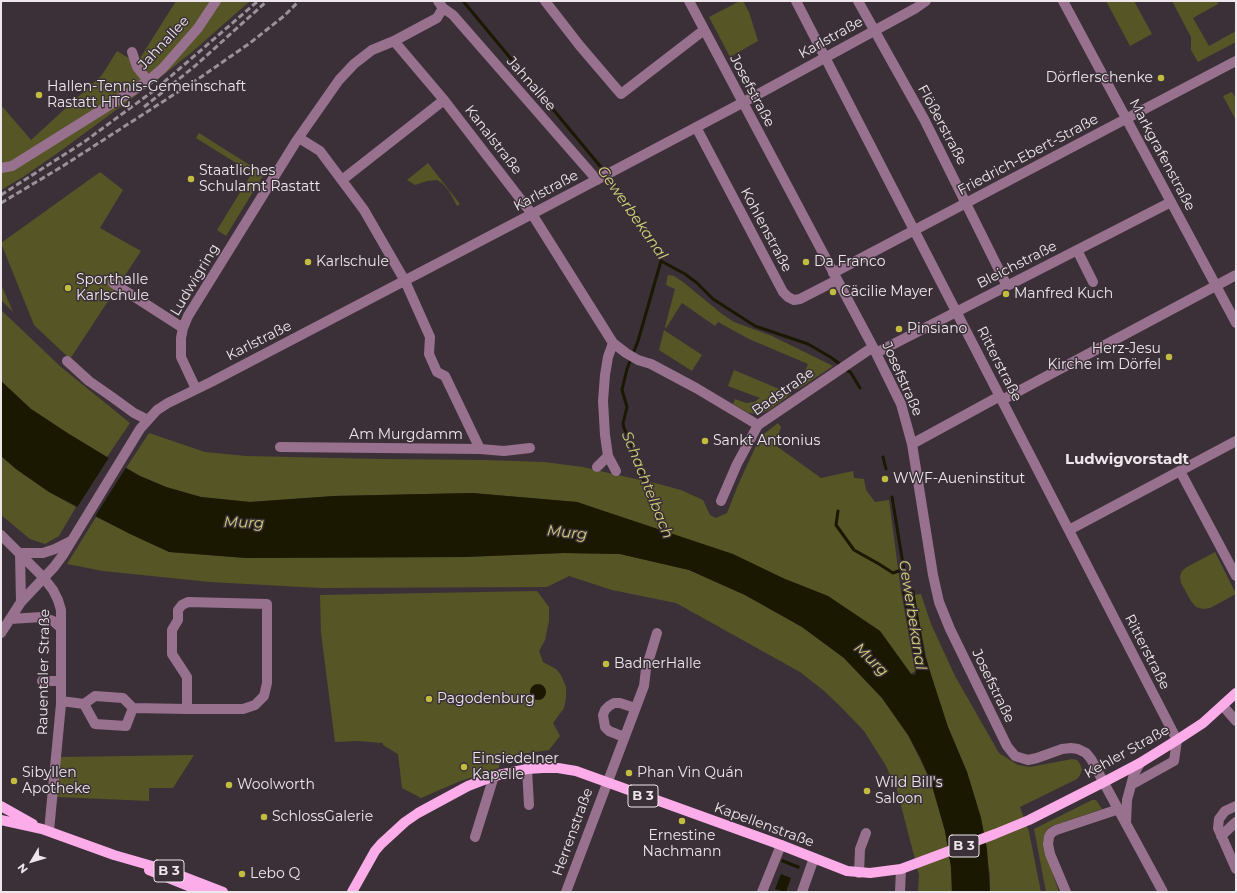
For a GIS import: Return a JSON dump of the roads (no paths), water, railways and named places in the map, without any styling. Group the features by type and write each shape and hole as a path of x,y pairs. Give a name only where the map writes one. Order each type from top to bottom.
{"main road":[{"name":"Kehler Straße","path":"915,865 1024,822 1140,763 1203,723 1236,693"},
{"name":"Kapellenstraße","path":"352,892 375,851 405,822 423,810 468,786 494,776 527,769 543,768 576,771 781,845 847,871 859,873 882,872 902,869 915,865"},
{"name":"B 3","path":"1,806 45,830"},
{"name":"B 3","path":"1,820 45,830 114,855 193,890"},
{"name":"B 3","path":"114,855 166,870 223,892"}],"street":[{"name":"Jahnallee","path":"1,168 12,166 148,81 163,68 194,33 216,1"},
{"path":"545,1 580,46 621,94 704,30"},
{"name":"Josefstraße","path":"689,1 874,350 901,404 912,444 932,575 939,602 1007,746 1016,756 1028,760 1062,749 1078,749 1086,753 1104,782 1163,892"},
{"name":"Ritterstraße","path":"796,1 1177,740"},
{"name":"Flößerstraße","path":"858,1 924,119 1007,286"},
{"name":"Karlstraße","path":"196,388 405,281 597,180 742,103 926,1"},
{"name":"Markgrafenstraße","path":"1063,1 1236,323"},
{"name":"Jahnallee","path":"440,5 453,15 597,180"},
{"name":"Ludwigring","path":"196,388 181,357 181,338 183,328 188,316 299,138 339,80 354,64 372,50 394,41 437,18 440,5"},
{"name":"Kanalstraße","path":"394,41 444,100 532,214 613,343 638,360 650,364 696,388 758,425"},
{"path":"132,52 137,67 148,81"},
{"name":"Friedrich-Ebert-Straße","path":"835,276 914,230 1236,61"},
{"path":"342,180 444,100"},
{"name":"Kohlenstraße","path":"696,127 783,292 794,300 800,299 835,276"},
{"path":"299,138 320,151 364,210 405,281 430,337 429,354 437,372 445,376 480,449"},
{"name":"Bleichstraße","path":"874,350 956,312 1171,202"},
{"path":"1077,250 1094,282"},
{"path":"912,444 1236,275"},
{"path":"113,283 183,328"},
{"path":"613,343 608,357 604,388 605,435 608,456 616,471"},
{"name":"Badstraße","path":"721,501 737,464 758,425 850,363 874,350"},
{"path":"67,361 89,381 134,413 148,420"},
{"path":"21,602 20,553 38,554 59,552 73,540 140,429 157,410 196,388"},
{"path":"1069,530 1236,441"},
{"name":"Am Murgdamm","path":"280,447 480,449 504,451 530,448"},
{"path":"598,467 608,456"},
{"path":"1180,471 1236,576"},
{"name":"Rauentaler Straße","path":"1,535 44,577 53,590 61,610 61,701 45,830"},
{"path":"1,633 21,602 56,564 59,552"},
{"path":"61,701 84,704 95,696 123,698 133,708 187,709 244,709 255,704 264,696 267,683 267,604 188,602 182,605 178,610 178,620 172,630 172,654 187,677 187,709"},
{"path":"10,619 42,617 53,621 61,628"},
{"path":"607,782 643,684 656,633"},
{"path":"42,681 60,682"},
{"path":"624,737 609,731 605,727 603,716 605,710 614,703 620,703 635,708"},
{"path":"84,704 95,724 126,726 133,708"},
{"path":"1223,706 1236,721"},
{"path":"1131,785 1174,761 1177,740"},
{"path":"1126,824 1127,800 1140,763"},
{"path":"527,769 529,805"},
{"path":"474,837 494,776"},
{"name":"Herrenstraße","path":"566,892 607,782"},
{"path":"1236,806 1225,811 1219,819 1218,828 1236,869"},
{"path":"1066,892 1050,854 1048,844 1051,833 1118,809"},
{"path":"1221,836 1236,822"},
{"path":"859,873 860,849 866,833"},
{"path":"762,892 781,845"},
{"path":"802,892 814,858"},
{"path":"900,892 902,869"}],"water":[{"name":"Murg","path":"1,381 31,409 107,457 140,476 166,487 201,497 250,502 334,496 472,493 577,502 733,554 785,579 828,596 880,631 911,674 915,675 916,671 902,591 914,590 925,656 948,727 967,772 981,818 987,849 990,892 952,892 951,867 945,831 931,782 908,735 882,698 844,658 802,627 745,595 689,570 620,554 564,553 464,557 246,558 169,552 130,534 49,492 16,469 1,456"},
{"path":"538,684 544,686 546,692 544,698 538,700 532,698 530,692 532,686"},
{"path":"782,859 800,866 799,869 781,862"},
{"path":"781,874 791,878 786,892 775,889"}],"waterway":[{"name":"Gewerbekanal","path":"463,1 605,172"},
{"name":"Gewerbekanal","path":"608,177 642,222 655,245 661,261 685,274 697,283 713,299 755,326 808,344 832,358 851,373 860,388"},
{"name":"Schachtelbach","path":"661,261 638,341 627,369 622,390 627,407 623,423 624,428 638,461 645,485 664,533"},
{"name":"Gewerbekanal","path":"883,457 886,469"},
{"name":"Gewerbekanal","path":"892,497 908,594"},
{"path":"838,511 836,525 854,550 893,573 904,569"}],"railway":[{"path":"1,195 84,142 156,89 258,1"},
{"path":"144,107 195,66 267,1"},
{"path":"1,203 63,166 201,77 250,43 284,16 299,1"}],"place":[{"name":"Dörflerschenke","path":"1161,78"},
{"name":"Hallen-Tennis-Gemeinschaft Rastatt HTG","path":"39,95"},
{"name":"Staatliches Schulamt Rastatt","path":"191,179"},
{"name":"Karlschule","path":"308,262"},
{"name":"Da Franco","path":"806,262"},
{"name":"Sporthalle Karlschule","path":"68,288"},
{"name":"Cäcilie Mayer","path":"833,292"},
{"name":"Manfred Kuch","path":"1006,294"},
{"name":"Pinsiano","path":"899,329"},
{"name":"Herz-Jesu Kirche im Dörfel","path":"1169,357"},
{"name":"Sankt Antonius","path":"705,441"},
{"name":"WWF-Aueninstitut","path":"885,479"},
{"name":"BadnerHalle","path":"606,664"},
{"name":"Pagodenburg","path":"429,699"},
{"name":"Einsiedelner Kapelle","path":"464,767"},
{"name":"Phan Vin Quán","path":"629,773"},
{"name":"Sibyllen Apotheke","path":"14,781"},
{"name":"Woolworth","path":"229,785"},
{"name":"Wild Bill's Saloon","path":"867,791"},
{"name":"SchlossGalerie","path":"264,817"},
{"name":"Ernestine Nachmann","path":"682,821"},
{"name":"Lebo Q","path":"242,874"}],"district":[{"name":"Ludwigvorstadt","path":"1127,460"}]}
